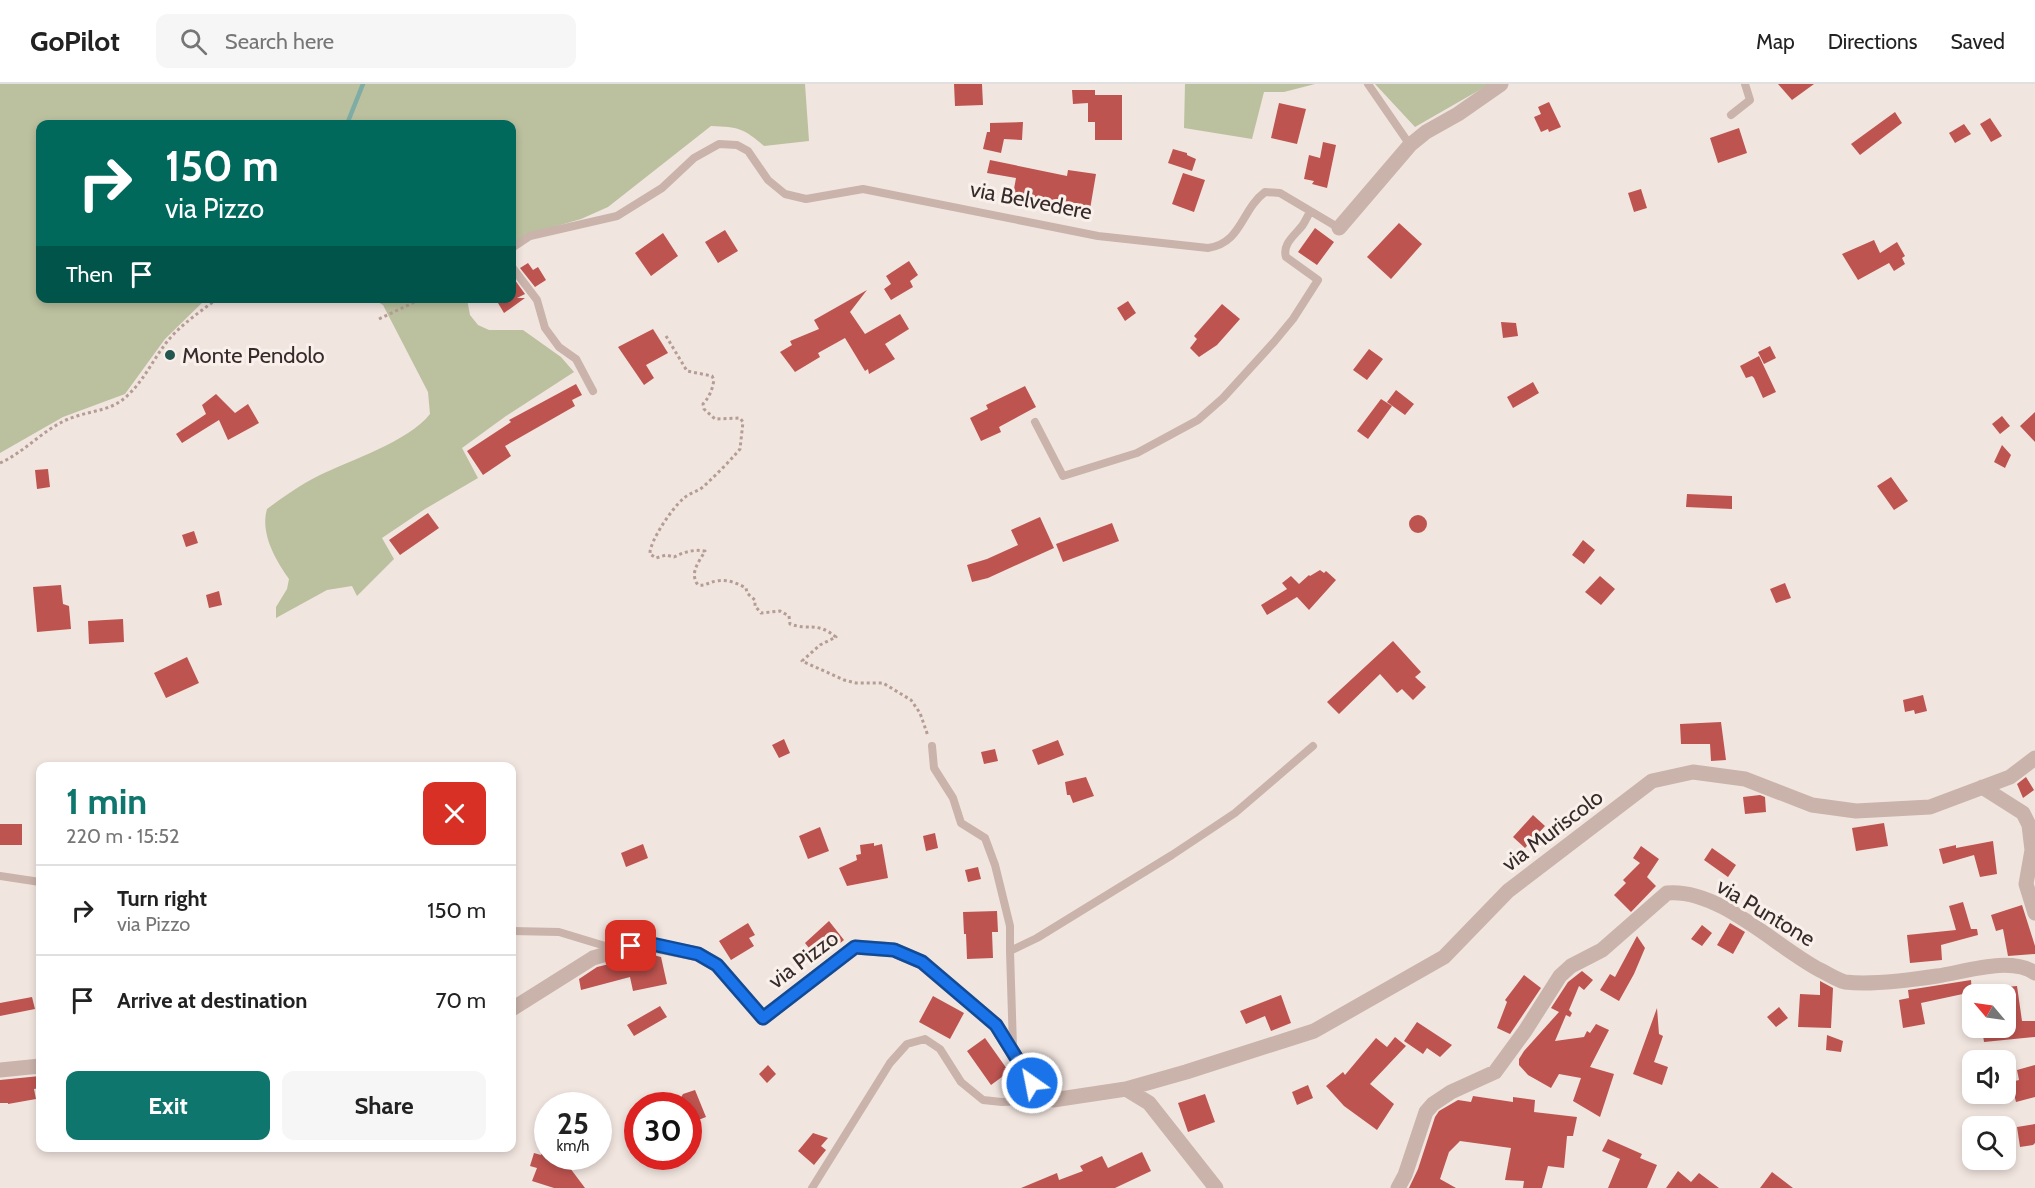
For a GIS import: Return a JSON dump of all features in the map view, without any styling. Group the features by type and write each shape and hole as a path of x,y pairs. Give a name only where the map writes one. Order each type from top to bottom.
{"street":[{"name":"via Belvedere","path":"1340,228 1410,145 1426,132 1458,114 1501,84"},
{"name":"via Muriscolo","path":"1126,1089 1314,1031 1444,957 1508,891 1652,781 1693,772 1745,779 1812,805 1856,811 1930,807 2010,777 2035,758"},
{"path":"1982,787 2023,813 2030,825 2032,850 2026,884 2035,913"},
{"name":"via Puntone","path":"1398,1188 1405,1175 1426,1112 1432,1104 1451,1092 1495,1072 1525,1031 1560,976 1570,966 1602,950 1667,893 1679,892 1717,904 1746,921 1806,963 1842,981 1864,983 1937,976 1985,967 2017,966 2028,968 2035,973"},
{"name":"via Pizzo","path":"516,1006 593,958 643,942 698,954 717,965 763,1018 855,947 894,950 922,962 996,1025 1032,1083 1053,1100"},
{"path":"0,1070 36,1066"},
{"path":"1053,1100 1126,1089 1149,1103 1216,1188"}],"lane":[{"path":"1368,84 1410,145"},
{"path":"1731,115 1750,100 1746,84"},
{"name":"via Belvedere","path":"516,245 530,236 617,216 662,188 694,158 719,144 737,145 748,151 768,180 785,194 806,199 863,189 1098,236 1208,248 1221,246 1230,240 1256,198 1265,192 1280,193 1340,228"},
{"path":"1035,422 1063,476 1137,453 1198,420 1236,384 1274,342 1293,319 1318,280 1286,257 1285,252 1290,240 1303,225 1310,212"},
{"path":"516,272 537,300 545,328 559,347 576,359 593,391"},
{"path":"932,746 934,768 953,798 961,823 985,838 992,856 1010,926 1013,1054"},
{"path":"1010,951 1037,938 1226,819 1313,746"},
{"path":"0,876 36,881"},
{"path":"516,932 559,932 619,950"},
{"path":"812,1188 890,1063 907,1044 925,1039 940,1049 961,1082 983,1100 1002,1102 1053,1100"}],"path":[{"path":"0,463 10,459 58,424 75,416 102,411 127,397 140,383 166,343 181,327 212,303"},
{"path":"379,319 413,303"},
{"path":"666,336 687,371 712,376 714,380 711,395 703,404 704,409 715,419 740,418 743,422 742,441 740,449 701,489 686,496 671,510 660,532 651,542 650,554 656,558 666,555 674,557 684,552 705,551 694,573 694,580 698,585 705,586 723,581 737,584 746,588 761,613 780,612 789,616 790,624 798,627 813,626 831,633 836,638 820,645 802,661 844,680 856,683 883,683 911,700 920,713 932,746"}],"green space":[{"path":"0,84 805,84 809,141 764,146 751,135 740,130 711,126 608,207 581,219 540,231 516,244 516,120 36,120 36,303 202,303 165,339 125,394 63,417 0,453"},
{"path":"1185,84 1315,84 1284,92 1264,92 1252,139 1184,128"},
{"path":"1375,84 1490,84 1415,127"},
{"path":"380,303 468,303 470,315 478,325 489,330 523,330 561,357 574,372 462,448 478,478 425,509 382,538 394,559 357,596 352,586 327,590 276,618 276,607 287,589 289,579 270,546 265,518 267,509 311,480 393,442 420,424 430,414 428,392 383,305"}],"building":[{"path":"954,84 982,84 983,105 955,106"},
{"path":"1778,84 1814,84 1792,100"},
{"path":"1072,90 1095,90 1095,95 1122,95 1122,140 1095,140 1095,122 1088,122 1088,103 1073,104"},
{"path":"1549,102 1561,127 1549,132 1548,129 1541,132 1534,117 1541,114 1538,107"},
{"path":"1279,103 1306,109 1297,144 1271,138"},
{"path":"1895,112 1902,123 1860,155 1851,144"},
{"path":"1990,118 2002,136 1991,142 1980,124"},
{"path":"1023,122 1022,140 1004,139 1001,153 983,149 987,132 990,132 990,123"},
{"path":"1964,124 1971,134 1955,143 1949,133"},
{"path":"1739,128 1747,153 1718,163 1710,138"},
{"path":"1323,142 1336,145 1327,188 1304,179 1309,155 1320,158"},
{"path":"1173,149 1187,153 1196,159 1192,171 1168,163"},
{"path":"990,160 1067,176 1068,170 1096,174 1089,215 1074,213 1075,203 1046,199 1045,207 1012,200 1016,178 987,173"},
{"path":"1183,173 1205,180 1194,212 1172,204"},
{"path":"1641,189 1647,208 1634,212 1628,193"},
{"path":"1399,223 1422,244 1391,279 1367,257"},
{"path":"1315,228 1334,242 1317,265 1298,252"},
{"path":"725,230 738,251 718,263 705,242"},
{"path":"663,233 678,256 651,276 635,253"},
{"path":"1874,240 1880,253 1897,242 1905,256 1902,258 1905,264 1894,271 1889,263 1858,280 1842,254"},
{"path":"909,261 918,275 910,281 913,287 891,300 884,289 891,284 886,276"},
{"path":"528,263 533,270 538,267 546,280 535,287 520,268"},
{"path":"516,282 525,294 517,298 525,298 504,313 498,303 516,303"},
{"path":"867,290 850,312 865,334 900,314 909,329 885,344 895,359 869,374 868,369 865,371 845,338 818,353 820,357 795,372 780,352 792,345 790,341 819,329 814,320"},
{"path":"1128,301 1136,313 1125,321 1117,308"},
{"path":"1222,304 1240,319 1217,345 1199,357 1190,348 1197,339 1194,336"},
{"path":"1501,322 1516,323 1518,336 1503,338"},
{"path":"653,329 668,353 646,365 654,378 644,385 618,347"},
{"path":"1770,346 1776,358 1764,364 1758,352"},
{"path":"1369,349 1383,359 1367,380 1353,370"},
{"path":"1759,356 1776,392 1763,398 1754,378 1752,376 1746,378 1740,366"},
{"path":"1533,382 1539,393 1513,408 1507,397"},
{"path":"576,384 582,395 572,400 575,406 505,446 511,456 483,475 467,451 511,422 509,420"},
{"path":"1025,386 1036,407 999,427 1001,432 981,441 970,418 988,409 986,405"},
{"path":"1396,390 1414,404 1405,415 1387,402"},
{"path":"216,394 235,413 248,404 259,423 228,440 219,420 182,443 176,434 206,414 202,405"},
{"path":"1381,399 1392,406 1368,439 1357,431"},
{"path":"2035,412 2035,442 2020,426"},
{"path":"2002,416 2010,426 2000,434 1992,424"},
{"path":"2002,445 2011,455 2005,468 1994,462"},
{"path":"48,469 50,487 37,489 35,470"},
{"path":"1891,477 1908,501 1894,510 1877,486"},
{"path":"1687,494 1732,496 1732,509 1686,507"},
{"path":"428,513 439,528 400,555 389,540"},
{"path":"1418,515 1424,518 1427,524 1424,530 1418,533 1412,530 1409,524 1412,518"},
{"path":"1040,517 1054,548 988,578 972,582 967,565 1018,545 1011,530"},
{"path":"1112,523 1119,541 1063,562 1056,544"},
{"path":"194,531 198,543 186,547 182,535"},
{"path":"1583,540 1595,550 1584,564 1572,555"},
{"path":"1320,570 1324,573 1326,571 1336,580 1309,610 1297,597 1267,615 1261,605 1287,589 1282,583 1291,576 1299,584 1309,575"},
{"path":"1600,576 1615,589 1601,605 1585,592"},
{"path":"1785,583 1791,598 1776,603 1770,589"},
{"path":"61,585 63,604 69,606 71,629 37,632 33,587"},
{"path":"219,591 222,605 209,608 206,595"},
{"path":"123,619 124,642 89,644 88,621"},
{"path":"1393,641 1421,672 1415,677 1426,687 1413,700 1402,689 1397,693 1380,674 1339,714 1327,702"},
{"path":"187,657 199,683 166,698 154,673"},
{"path":"1923,695 1927,711 1915,714 1914,710 1905,712 1903,700"},
{"path":"1721,722 1726,760 1711,761 1710,744 1681,744 1680,724"},
{"path":"784,739 790,753 779,758 772,745"},
{"path":"1058,740 1064,755 1038,765 1032,750"},
{"path":"995,749 998,761 984,764 981,752"},
{"path":"1086,777 1094,796 1073,803 1070,795 1067,795 1065,782"},
{"path":"2026,777 2034,790 2023,798 2017,784"},
{"path":"1760,795 1765,797 1766,812 1745,814 1743,797"},
{"path":"1533,815 1545,826 1525,848 1513,837"},
{"path":"1884,823 1888,846 1856,851 1852,828"},
{"path":"0,824 22,824 22,845 0,845"},
{"path":"820,827 829,851 808,859 799,836"},
{"path":"935,833 938,848 926,851 923,836"},
{"path":"1993,841 1997,874 1980,877 1974,855 1943,864 1939,849"},
{"path":"874,843 874,846 882,844 888,878 847,886 839,868 857,860 856,855 861,854 860,845"},
{"path":"643,844 648,858 626,867 621,853"},
{"path":"1641,846 1659,859 1647,877 1656,886 1631,912 1614,895 1626,883 1623,880 1640,863 1633,858"},
{"path":"1712,848 1736,865 1728,877 1704,860"},
{"path":"978,867 981,879 968,882 965,870"},
{"path":"1963,902 1971,929 1977,929 1978,935 1941,945 1942,960 1910,963 1907,935 1956,930 1949,906"},
{"path":"2022,905 2035,946 2035,954 2008,956 2003,929 1996,931 1991,915"},
{"path":"997,911 998,932 992,932 993,958 967,959 963,912"},
{"path":"829,921 844,940 833,949 827,942 813,953 805,943"},
{"path":"748,923 755,935 749,938 754,946 731,960 719,941"},
{"path":"1730,923 1745,932 1733,954 1717,945"},
{"path":"1702,925 1712,933 1702,946 1691,939"},
{"path":"1637,936 1645,948 1619,1001 1600,990 1610,974 1615,977"},
{"path":"645,953 661,957 667,984 633,991 630,977 581,990 579,979 597,967 642,956"},
{"path":"1582,971 1593,980 1584,990 1579,986 1569,1010 1572,1013 1570,1017 1566,1015 1555,1041 1584,1037 1587,1031 1590,1033 1596,1024 1609,1030 1590,1067 1614,1074 1600,1117 1573,1101 1581,1078 1559,1074 1551,1088 1528,1075 1519,1065 1519,1059 1524,1051 1559,1012 1551,1008 1568,982"},
{"path":"1524,975 1541,988 1510,1034 1497,1028 1507,1002 1505,1000"},
{"path":"1971,980 1971,984 1962,984 1962,994 1921,1003 1925,1024 1903,1028 1899,1000 1909,998 1908,990"},
{"path":"1820,981 1833,988 1831,1028 1798,1027 1800,994 1820,995"},
{"path":"2016,986 2022,1021 2035,1021 2035,1037 1984,1042 1983,1038 2016,1038"},
{"path":"1281,995 1291,1023 1271,1031 1265,1016 1246,1024 1240,1011"},
{"path":"933,996 964,1013 950,1039 919,1022"},
{"path":"32,997 35,1009 0,1016 0,1003"},
{"path":"660,1006 667,1017 634,1036 627,1025"},
{"path":"1779,1007 1788,1018 1776,1027 1767,1017"},
{"path":"1657,1008 1659,1034 1663,1036 1654,1062 1668,1067 1662,1085 1633,1074"},
{"path":"1417,1022 1452,1045 1440,1057 1427,1048 1423,1054 1404,1041"},
{"path":"1827,1035 1843,1041 1841,1052 1826,1050"},
{"path":"1395,1037 1406,1046 1370,1084 1394,1104 1377,1130 1344,1106 1326,1086 1343,1072 1345,1075 1376,1038 1387,1047"},
{"path":"985,1038 1007,1069 1004,1072 1006,1074 991,1085 967,1051"},
{"path":"768,1065 776,1074 767,1083 759,1074"},
{"path":"2035,1065 2035,1097 2016,1102 2016,1081 2019,1080 2017,1070"},
{"path":"36,1076 36,1089 34,1089 36,1099 8,1104 0,1103 0,1080"},
{"path":"1308,1085 1313,1098 1297,1105 1292,1092"},
{"path":"1205,1094 1215,1122 1188,1132 1178,1103"},
{"path":"1473,1096 1513,1102 1513,1097 1535,1100 1534,1112 1577,1117 1573,1136 1567,1136 1564,1168 1548,1166 1542,1188 1523,1188 1524,1181 1505,1180 1511,1148 1460,1141 1449,1152 1440,1179 1456,1188 1409,1188 1439,1111 1458,1100 1471,1102"},
{"path":"702,1107 706,1117 702,1119"},
{"path":"2035,1124 2035,1143 2020,1147 2017,1127"},
{"path":"813,1133 828,1138 821,1146 826,1150 814,1165 798,1151"},
{"path":"1608,1139 1642,1154 1640,1158 1657,1165 1647,1188 1608,1188 1620,1159 1602,1151"},
{"path":"1142,1152 1151,1171 1115,1188 1021,1188 1057,1173 1059,1180 1083,1171 1080,1166 1102,1156 1108,1168"},
{"path":"534,1153 534,1167 530,1166"},
{"path":"536,1170 572,1170 585,1188 554,1188 532,1181"},
{"path":"1678,1171 1691,1182 1699,1173 1719,1188 1666,1188"},
{"path":"1772,1172 1793,1188 1760,1188"}],"waterway":[{"path":"349,120 363,84"}],"place":[{"name":"Monte Pendolo","path":"170,355"}],"route":[{"path":"631,946 643,942 698,954 717,965 763,1018 855,947 894,950 922,962 996,1025 1032,1083"}]}
